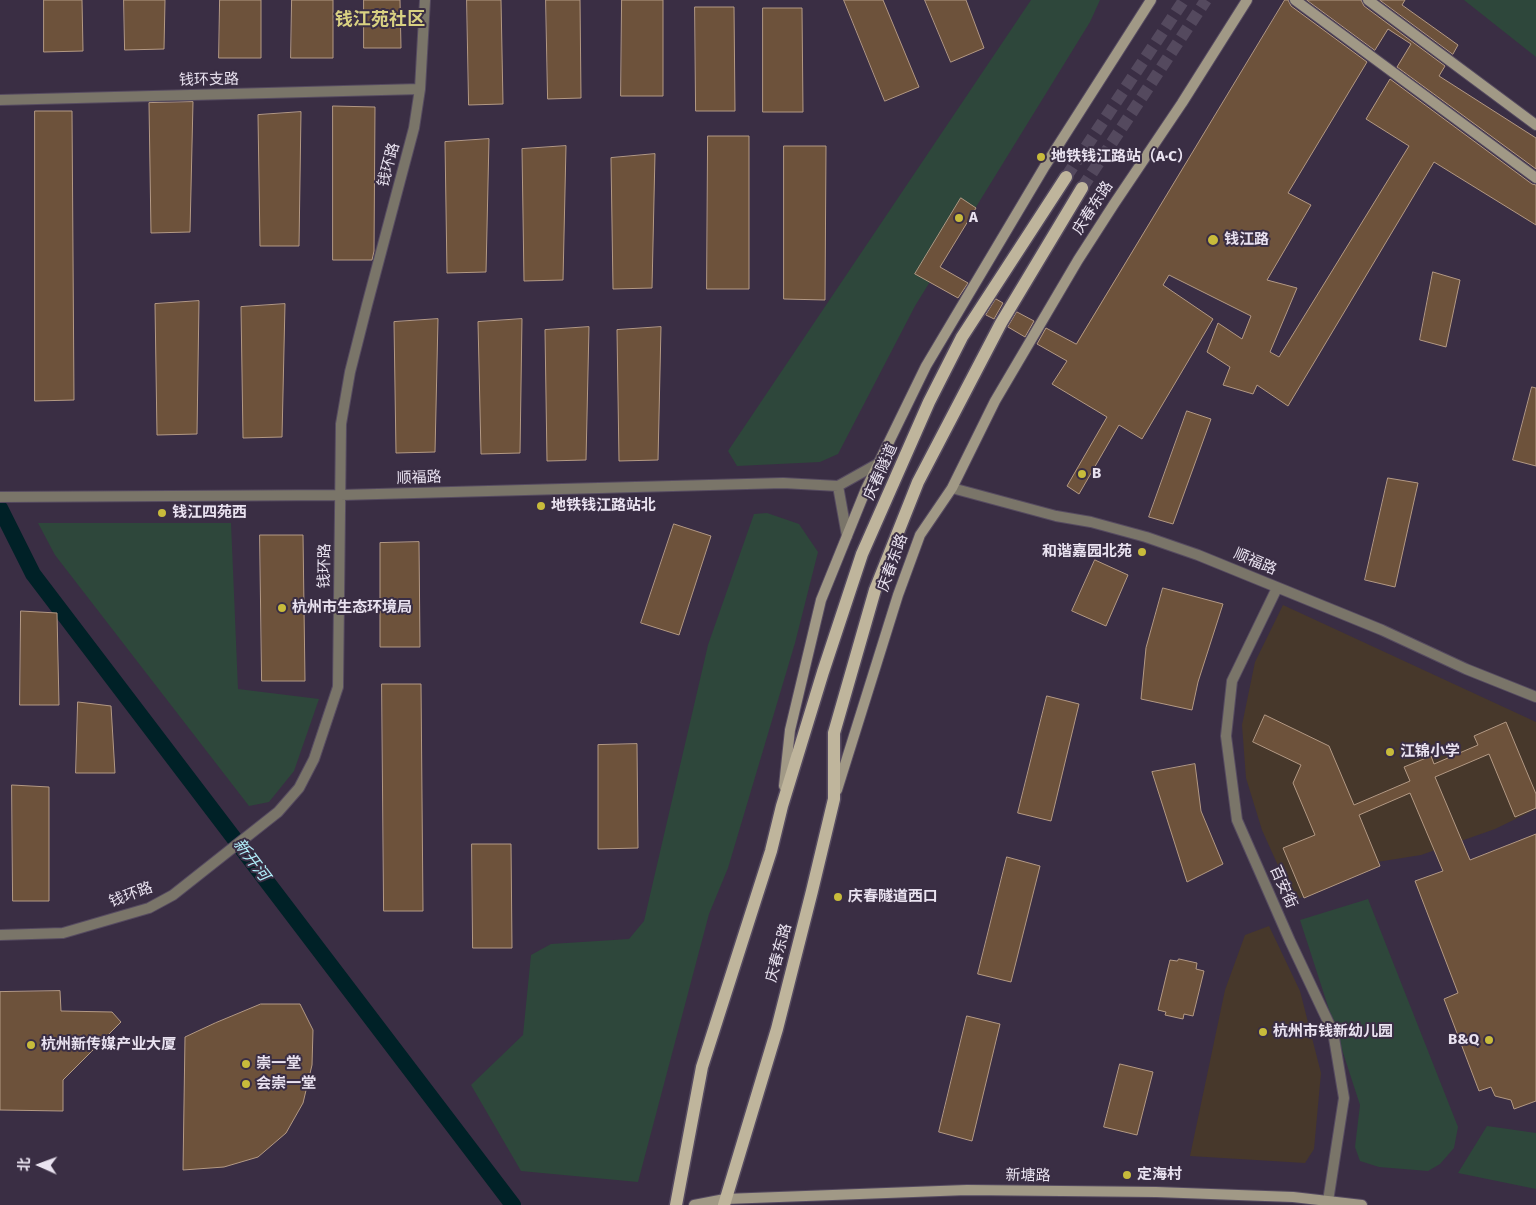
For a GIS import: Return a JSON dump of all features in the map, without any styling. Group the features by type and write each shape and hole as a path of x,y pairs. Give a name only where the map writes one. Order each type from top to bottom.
{"main road":[{"path":"676,1205 702,1067 771,851 782,806 790,730 819,610 847,536 866,489 931,357 1045,166 1151,0"},
{"name":"庆春东路","path":"724,1202 776,1028 834,799 895,604 920,535 952,488 995,401 1059,292 1114,204 1182,104 1247,0"},
{"path":"1295,0 1536,178"},
{"path":"1368,0 1536,125"},
{"name":"庆春隧道","path":"782,806 862,554 929,402 962,337 1066,177"},
{"path":"834,799 834,733 875,590 918,482 1002,323 1082,188"},
{"name":"新塘路","path":"694,1205 967,1190 1166,1192 1293,1197 1362,1205"}],"street":[{"name":"钱环路","path":"0,935 63,933 149,908 173,895 278,812 298,788 314,759 338,687 341,424 350,372 412,137 420,89 424,0"},
{"name":"钱环支路","path":"0,100 420,89"},
{"path":"847,536 838,486 879,463"},
{"name":"顺福路","path":"0,498 341,495 783,483 838,486"},
{"name":"顺福路","path":"952,488 1056,516 1091,522 1146,537 1198,555 1382,630 1466,669 1536,697"},
{"name":"百安街","path":"1277,588 1232,681 1226,736 1236,820 1332,1032 1344,1098 1328,1201"}],"shaded area":[{"name":"江锦小学","path":"1283,605 1536,722 1536,809 1495,829 1421,855 1377,862 1294,901 1262,830 1246,778 1242,725 1255,662"},
{"name":"杭州市钱新幼儿园","path":"1269,926 1300,991 1321,1073 1314,1149 1305,1163 1190,1156 1225,990 1245,935"}],"green space":[{"path":"1031,0 1100,0 1090,22 915,306 838,454 820,462 737,466 728,451"},
{"path":"1464,0 1536,0 1536,57"},
{"path":"767,513 799,524 818,552 795,643 728,868 709,914 638,1182 521,1171 471,1085 523,1035 531,955 551,944 629,939 644,921 708,645 754,514"},
{"path":"38,523 231,523 238,689 319,699 294,771 269,802 249,806 55,555"},
{"path":"1368,899 1458,1127 1454,1148 1440,1164 1428,1171 1379,1167 1360,1161 1355,1147 1360,1105 1300,920"},
{"path":"1487,1126 1536,1133 1536,1189 1458,1173"}],"building":[{"path":"44,0 82,0 83,51 44,52"},
{"path":"124,0 165,0 164,49 125,50"},
{"path":"220,0 261,0 261,58 219,58"},
{"path":"292,0 333,0 333,58 291,58"},
{"path":"364,0 400,0 401,48 364,48"},
{"path":"467,0 501,0 503,104 469,105"},
{"path":"546,0 580,0 581,98 548,99"},
{"path":"622,0 663,0 663,96 621,96"},
{"path":"844,0 883,0 919,87 885,101"},
{"path":"925,0 966,0 984,48 951,62"},
{"name":"钱江路","path":"1285,0 1288,0 1291,6 1367,62 1288,193 1311,205 1267,280 1297,288 1270,352 1279,357 1409,146 1366,119 1390,79 1532,184 1536,185 1536,225 1434,162 1288,406 1257,385 1253,394 1223,385 1230,367 1207,352 1218,323 1242,339 1251,316 1169,275 1163,285 1213,319 1142,439 1119,425 1079,494 1067,486 1107,417 1052,384 1067,361 1037,344 1046,328 1076,344"},
{"path":"1307,0 1361,0 1364,6 1445,66 1439,76 1536,138 1536,169 1397,67 1411,44 1388,29 1375,50"},
{"path":"1380,0 1405,0 1402,5 1458,45 1453,54"},
{"path":"695,7 734,7 735,111 696,111"},
{"path":"763,8 802,8 803,112 763,112"},
{"path":"193,102 190,232 151,233 149,103"},
{"path":"333,106 375,107 374,251 372,260 333,260"},
{"path":"35,111 72,111 74,400 35,401"},
{"path":"301,112 299,246 260,246 258,115"},
{"path":"708,136 749,136 749,289 707,289"},
{"path":"489,139 486,272 447,273 445,142"},
{"path":"566,146 563,280 524,281 522,149"},
{"path":"784,146 826,146 825,300 784,299"},
{"path":"655,154 652,288 613,289 611,158"},
{"path":"961,198 976,208 940,267 968,283 958,298 915,274"},
{"path":"1433,272 1460,280 1446,347 1420,340"},
{"path":"996,299 1003,303 994,319 986,315"},
{"path":"199,301 197,434 157,435 155,304"},
{"path":"285,304 282,437 243,438 241,307"},
{"path":"1017,312 1034,321 1025,337 1008,327"},
{"path":"438,319 435,452 396,453 394,322"},
{"path":"522,319 520,453 481,454 478,322"},
{"path":"589,327 586,460 547,461 545,330"},
{"path":"661,327 658,460 619,461 617,330"},
{"path":"1532,387 1536,388 1536,466 1513,460"},
{"path":"1187,411 1211,419 1173,524 1149,517"},
{"path":"1388,478 1418,483 1395,587 1365,580"},
{"path":"674,524 711,536 679,635 641,623"},
{"name":"杭州市生态环境局","path":"260,535 303,535 305,681 262,681"},
{"path":"419,542 420,647 380,647 380,543"},
{"path":"1095,560 1128,575 1106,626 1072,611"},
{"path":"1163,588 1223,604 1198,682 1192,710 1141,699 1146,648"},
{"path":"21,611 57,613 59,705 20,705"},
{"path":"382,684 421,684 423,911 384,911"},
{"path":"1047,696 1079,704 1051,821 1018,813"},
{"path":"78,702 111,706 115,773 76,773"},
{"path":"1265,715 1329,746 1354,805 1410,781 1404,767 1431,756 1434,764 1478,745 1474,736 1506,722 1536,794 1536,808 1515,817 1489,754 1435,777 1470,860 1536,834 1536,1101 1514,1109 1511,1100 1495,1096 1491,1087 1479,1091 1444,999 1458,993 1415,881 1443,871 1410,793 1359,815 1380,866 1304,898 1283,848 1315,835 1293,783 1301,765 1253,742"},
{"path":"637,744 638,848 598,849 598,745"},
{"path":"1195,764 1201,811 1223,864 1187,882 1152,772"},
{"path":"12,785 49,787 49,901 13,901"},
{"path":"472,844 511,844 512,948 473,948"},
{"path":"1007,857 1040,866 1011,982 978,974"},
{"path":"1179,959 1197,963 1196,969 1204,971 1193,1016 1184,1014 1183,1019 1165,1015 1166,1012 1158,1010 1170,960 1177,961"},
{"name":"杭州新传媒产业大厦","path":"60,991 61,1011 112,1012 121,1022 63,1080 63,1111 0,1110 0,992"},
{"name":"会崇一堂","path":"261,1004 300,1004 313,1030 312,1065 303,1103 286,1133 258,1157 224,1167 183,1170 185,1037"},
{"path":"967,1016 1000,1024 972,1141 939,1132"},
{"path":"1120,1064 1153,1072 1137,1135 1104,1127"}],"waterway":[{"name":"新开河","path":"0,508 33,574 513,1205"}],"tunnel":[{"path":"1066,177 1184,0"},
{"path":"1082,188 1206,0"}],"place":[{"name":"地铁钱江路站（A·C）","path":"1041,157"},
{"name":"A","path":"959,218"},
{"name":"钱江路","path":"1213,240"},
{"name":"B","path":"1082,474"},
{"name":"地铁钱江路站北","path":"541,506"},
{"name":"钱江四苑西","path":"162,513"},
{"name":"和谐嘉园北苑","path":"1142,552"},
{"name":"杭州市生态环境局","path":"282,608"},
{"name":"江锦小学","path":"1390,752"},
{"name":"庆春隧道西口","path":"838,897"},
{"name":"杭州市钱新幼儿园","path":"1263,1032"},
{"name":"B&Q","path":"1489,1040"},
{"name":"杭州新传媒产业大厦","path":"31,1045"},
{"name":"崇一堂","path":"246,1064"},
{"name":"会崇一堂","path":"246,1084"},
{"name":"定海村","path":"1127,1175"}],"district":[{"name":"钱江苑社区","path":"380,20"}]}
